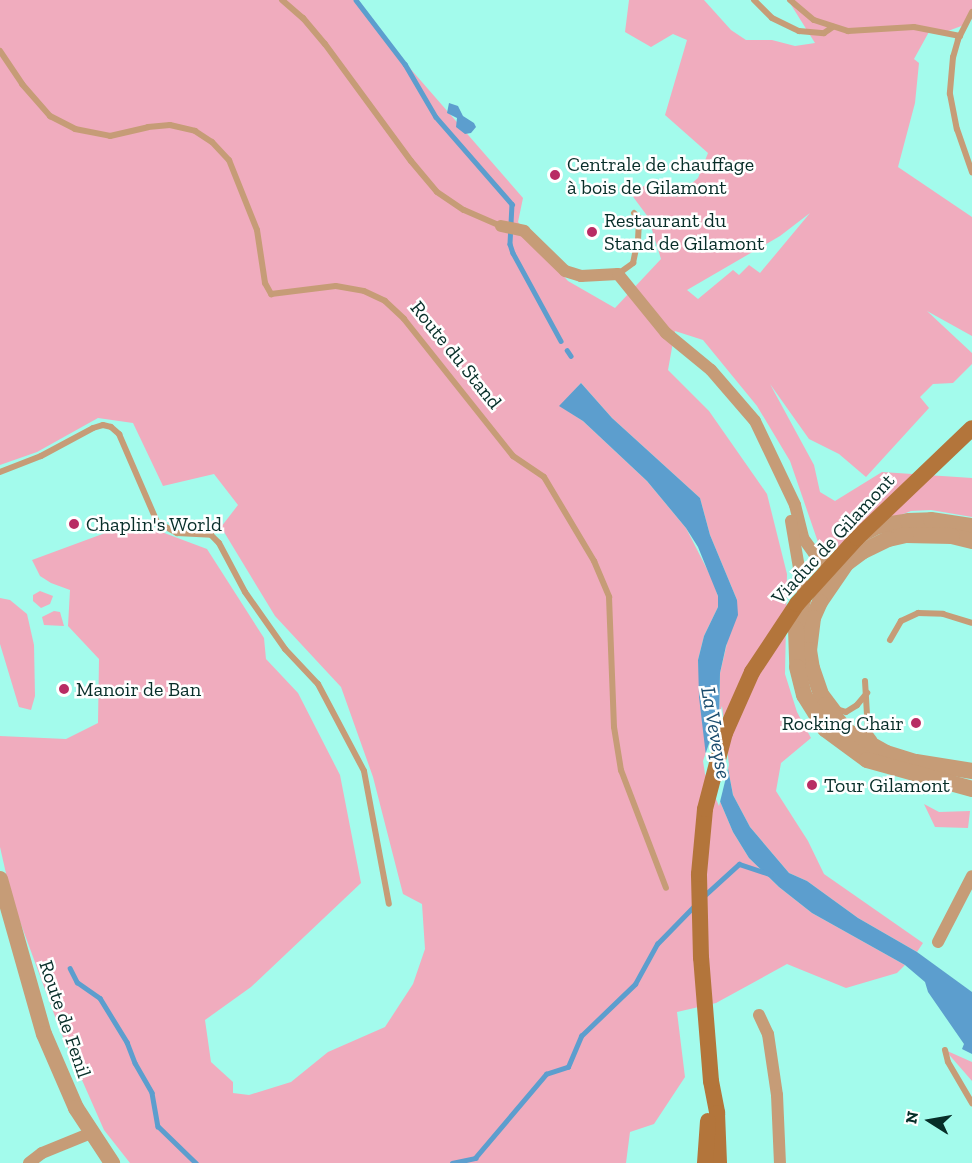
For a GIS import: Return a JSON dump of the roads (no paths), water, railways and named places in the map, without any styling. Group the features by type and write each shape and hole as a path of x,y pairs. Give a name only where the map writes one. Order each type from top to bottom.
{"main road":[{"name":"Viaduc de Gilamont","path":"719,1163 717,1113 711,1081 701,958 699,874 705,809 725,733 752,672 797,604 857,538 972,428"},
{"name":"Viaduc de Gilamont","path":"705,1163 711,1081"}],"street":[{"path":"507,227 534,239 565,271 582,276 618,274 666,333 711,370 748,413 766,443 795,506 806,545 827,563"},
{"path":"786,490 804,597"},
{"path":"972,526 932,520 878,526 851,540 827,563 804,597 796,629 797,668 804,695 825,729 867,760 972,789"},
{"path":"972,541 952,536 906,535 863,551 846,564 829,585 813,618 809,650 816,685 825,705 847,731 886,753 916,762 972,771"},
{"path":"938,942 972,876"},
{"name":"Route de Fenil","path":"0,879 44,1034 65,1084 91,1133 112,1163"},
{"path":"759,1015 768,1034 777,1095 780,1163"},
{"path":"29,1163 42,1153 91,1133"}],"lane":[{"path":"282,0 303,18 325,44 411,161 438,192 465,210 507,227"},
{"path":"754,0 772,18 799,31 824,33 833,27"},
{"path":"789,0 814,20 848,31 914,27 960,36"},
{"path":"972,12 953,57 950,94 957,129 972,171"},
{"name":"Route du Stand","path":"0,51 22,84 50,116 75,129 110,136 148,127 170,125 195,131 212,142 229,160 257,230 265,283 271,294 336,286 364,291 385,301 404,319 513,456 544,477 594,561 609,597 614,727 621,770 666,888"},
{"path":"618,274 633,263 638,240 639,218 634,213"},
{"path":"0,472 41,456 93,428 103,425 111,427 118,434 157,522 177,533 211,536 219,543 245,592 285,649 318,684 364,771 389,904"},
{"path":"890,640 901,621 918,613 943,614 972,623"},
{"path":"865,681 870,735 905,752 916,762"},
{"path":"816,685 842,711 851,710 867,693"},
{"path":"945,1050 948,1062 972,1103"}],"water":[{"path":"449,103 458,106 463,116 474,123 476,127 471,133 465,134 456,127 457,118 447,113"},
{"name":"La Veveyse","path":"581,383 612,418 700,498 710,535 737,600 738,615 726,646 720,673 719,721 733,795 750,827 789,873 807,881 858,918 917,952 972,992 972,1054 962,1049 964,1044 928,992 925,982 905,965 812,913 779,887 749,858 733,832 708,773 699,697 698,660 704,636 718,607 718,596 698,547 686,528 647,481 583,421 559,406"}],"waterway":[{"path":"356,0 405,64 436,117 512,204 510,244 513,253 561,341"},
{"path":"567,350 571,356"},
{"path":"705,895 739,864 770,874"},
{"path":"452,1163 475,1158 546,1074 568,1067 581,1036 635,984 657,944 695,905"},
{"path":"70,968 77,982 100,998 127,1042 135,1063 152,1093 158,1126 196,1163"}],"place":[{"name":"Centrale de chauffage à bois de Gilamont","path":"555,175"},
{"name":"Restaurant du Stand de Gilamont","path":"592,232"},
{"name":"Chaplin's World","path":"74,524"},
{"name":"Manoir de Ban","path":"64,689"},
{"name":"Rocking Chair","path":"916,723"},
{"name":"Tour Gilamont","path":"812,785"}]}
